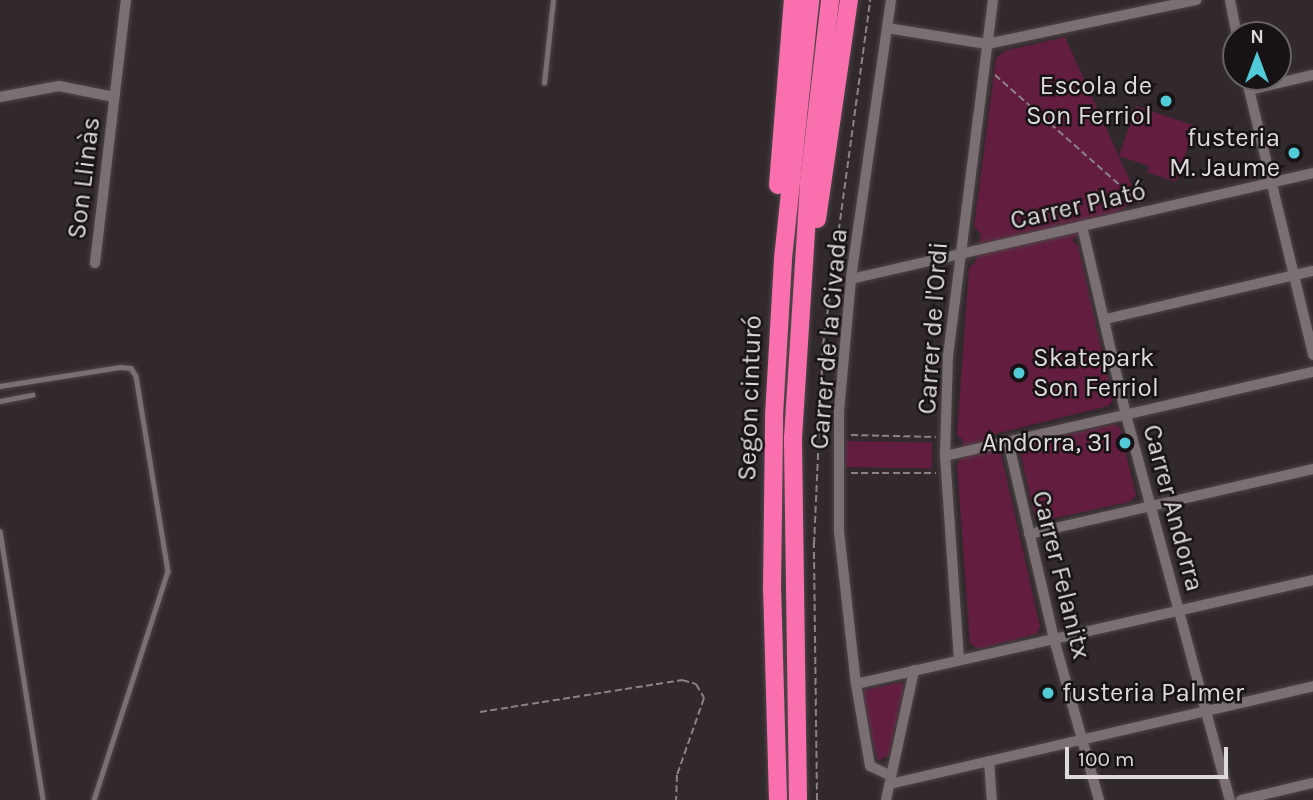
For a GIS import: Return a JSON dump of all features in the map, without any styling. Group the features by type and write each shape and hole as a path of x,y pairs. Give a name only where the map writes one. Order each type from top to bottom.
{"highway":[{"path":"776,376 769,340 793,0"},
{"name":"Segon cinturó","path":"778,800 772,590 776,376 783,259 810,0"},
{"path":"798,800 792,514 798,339 830,0"},
{"path":"798,339 811,296 814,239 849,0"}],"street":[{"name":"Son Llinàs","path":"95,263 126,0"},
{"name":"Carrer de la Civada","path":"890,780 870,766 856,684 839,531 839,435 851,279 891,0"},
{"name":"Carrer de l'Ordi","path":"960,660 946,437 958,256 993,0"},
{"path":"887,28 987,44 1196,0"},
{"path":"1230,0 1234,21"},
{"path":"1292,80 1313,75"},
{"name":"Son Llinàs","path":"0,97 59,86 114,97"},
{"path":"1249,91 1313,355"},
{"name":"Carrer Plató","path":"851,279 1313,173"},
{"name":"Carrer Andorra","path":"1082,226 1126,415 1230,800"},
{"path":"1105,319 1313,271"},
{"path":"946,456 1313,372"},
{"name":"Carrer Felanitx","path":"1008,442 1054,639 1099,800"},
{"path":"1029,534 1313,470"},
{"path":"856,684 1313,580"},
{"path":"886,800 914,670"},
{"path":"890,780 989,761 1313,686"},
{"path":"989,761 992,800"},
{"path":"1241,800 1313,783"}],"lane":[{"path":"544,83 553,0"},
{"path":"0,386 120,367 131,368 136,376 168,571 94,800"},
{"path":"0,401 32,395"},
{"path":"0,531 43,800"}],"path":[{"path":"817,800 814,544 823,345 870,0"},
{"path":"984,65 1149,211"},
{"path":"839,435 946,437"},
{"path":"839,473 947,473"},
{"path":"481,712 682,680 696,684 704,698 677,775 676,800"}],"shaded area":[{"path":"1065,37 1138,199 1071,240 1078,245 1113,400 1108,406 991,435 993,450 1001,454 1040,626 1037,634 978,649 970,643 957,465 964,456 963,440 957,435 969,269 976,261 981,234 974,227 996,59 1004,51"},
{"path":"1136,106 1195,126 1176,182 1147,172 1149,166 1119,156"},
{"path":"1114,424 1120,428 1136,496 1129,502 1042,521 1035,517 1020,451 1023,444"},
{"path":"846,441 932,443 932,468 846,467"},
{"path":"901,682 904,685 889,755 878,761 862,696 865,690"}],"place":[{"name":"Escola de Son Ferriol","path":"1166,101"},
{"name":"fusteria M. Jaume","path":"1294,153"},
{"name":"Skatepark Son Ferriol","path":"1019,373"},
{"name":"Andorra, 31","path":"1125,443"},
{"name":"fusteria Palmer","path":"1048,693"}]}
